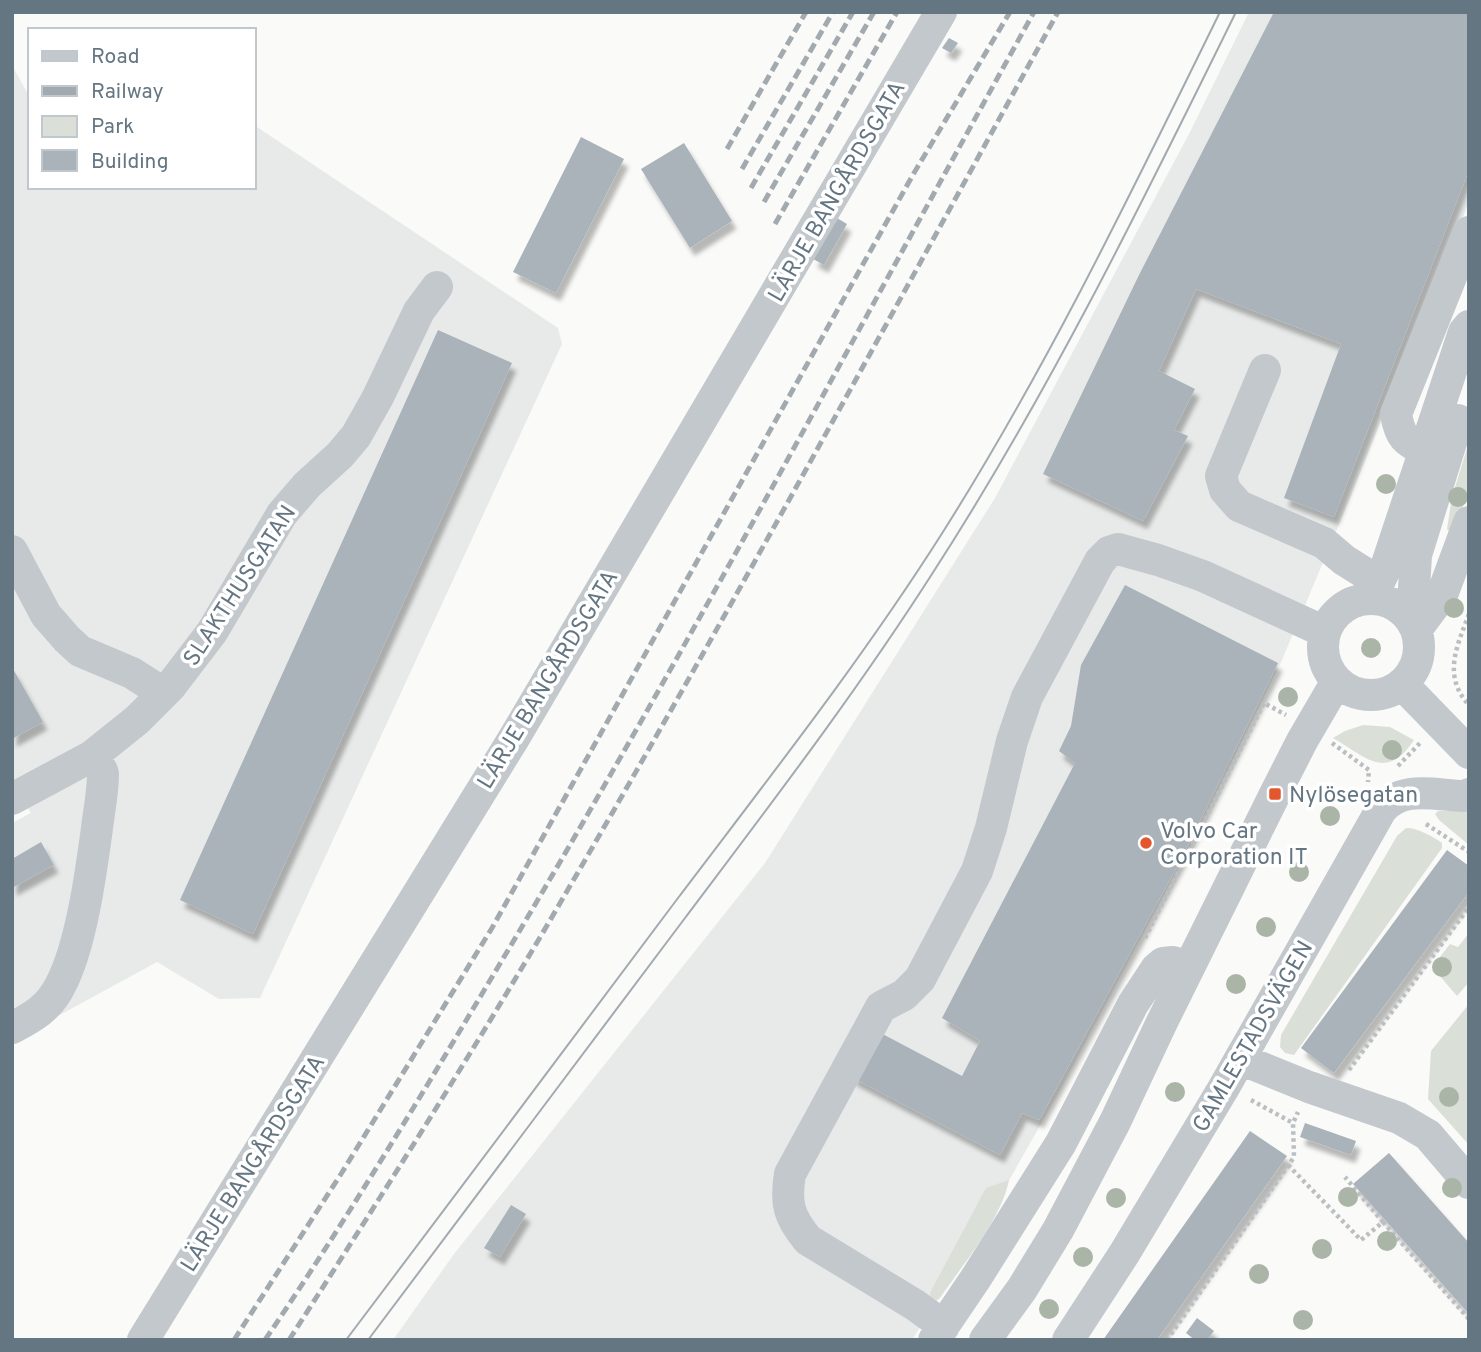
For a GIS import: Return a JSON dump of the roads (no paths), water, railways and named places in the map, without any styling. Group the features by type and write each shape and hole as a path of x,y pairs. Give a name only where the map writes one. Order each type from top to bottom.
{"street":[{"name":"LÄRJE BANGÅRDSGATA","path":"143,1340 514,738 941,12"},
{"path":"1425,451 1410,443 1399,432 1396,414 1469,232"},
{"name":"SLAKTHUSGATAN","path":"12,799 92,756 117,738 163,693 212,632 282,514 356,436 419,311 437,287"},
{"path":"1469,326 1464,332 1375,590 1342,608 1325,632 1323,655 1328,669 1337,681 1352,691 1369,695 1386,693 1402,684 1413,671 1419,655 1414,626 1416,555 1469,387"},
{"path":"1265,370 1221,476 1225,490 1239,506 1324,543 1395,605 1414,626"},
{"path":"1414,626 1442,594 1469,522"},
{"path":"1189,967 1173,962 1163,963 1156,969 1133,1004 1061,1143 939,1333 915,1305 808,1240 796,1225 789,1209 787,1192 790,1174 881,1007 904,995 920,979 977,871 991,828 1012,741 1027,697 1100,561 1109,552 1118,549 1134,552 1203,576 1325,632"},
{"path":"12,551 46,615 80,651 132,674 163,693"},
{"path":"985,1340 1023,1287 1058,1230 1115,1122 1302,741 1337,681"},
{"path":"1402,684 1469,753"},
{"path":"12,1028 37,1015 50,1002 61,986 74,950 93,861 101,801 103,771 92,756"},
{"name":"GAMLESTADSVÄGEN","path":"1068,1340 1124,1254 1240,1059 1381,810 1393,798 1402,794 1464,796 1469,793"},
{"path":"1240,1059 1409,1123 1428,1135 1469,1183"},
{"path":"985,1264 1023,1287"}],"tram line":[{"path":"346,1340 813,719 879,628 941,535 1053,343 1220,12"},
{"path":"368,1340 780,791 843,705 932,574 1015,438 1092,298 1236,12"}],"railway":[{"path":"727,149 806,12"},
{"path":"742,169 833,12"},
{"path":"751,188 853,12"},
{"path":"764,202 874,12"},
{"path":"775,224 897,12"},
{"path":"234,1340 341,1174 492,928 914,173 1010,12"},
{"path":"265,1340 384,1155 470,1014 636,731 1034,12"},
{"path":"289,1340 542,934 803,475 1058,12"}],"place":[{"name":"Nylösegatan","path":"1275,794"},
{"name":"Volvo Car Corporation IT","path":"1146,843"}]}
